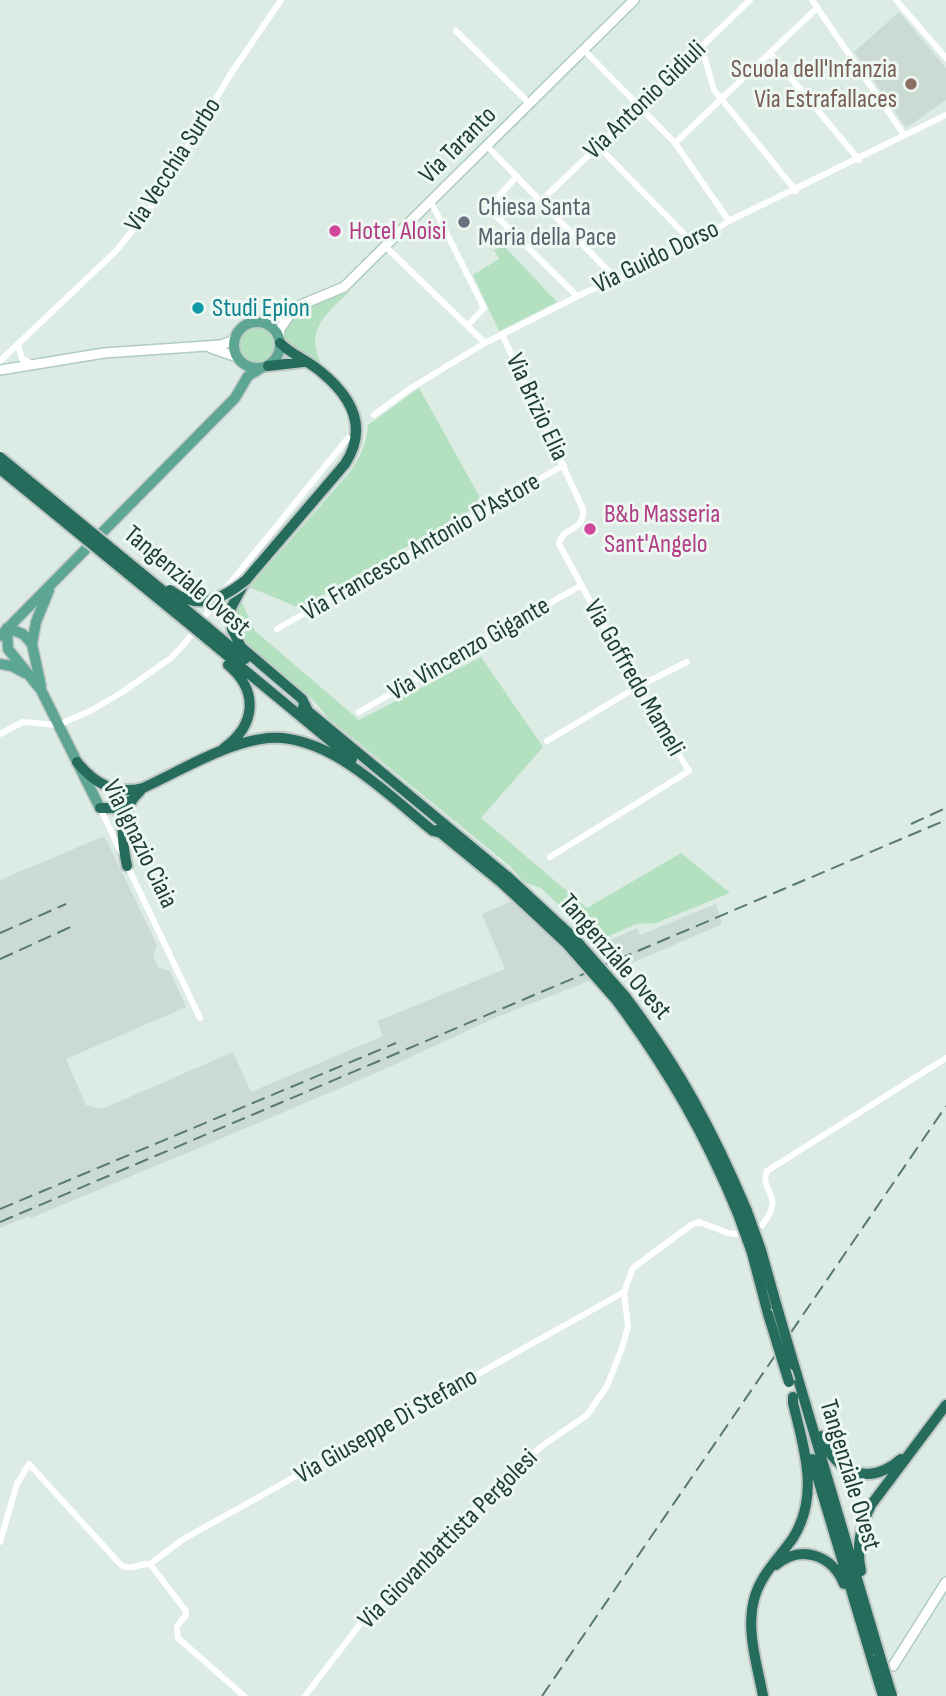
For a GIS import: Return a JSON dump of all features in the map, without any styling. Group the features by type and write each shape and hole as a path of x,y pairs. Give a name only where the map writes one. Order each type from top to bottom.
{"highway":[{"path":"106,544 119,550 175,594 196,601 216,599 228,594 246,580 336,476 355,446 358,434 353,410 321,371 293,356 279,341"},
{"path":"264,367 305,362"},
{"name":"Tangenziale Ovest","path":"0,457 106,544 201,633 308,711 575,939 621,998 661,1043 725,1157 872,1629 883,1696"},
{"name":"Tangenziale Ovest","path":"0,469 441,833 506,881"},
{"path":"246,580 231,608 230,618 235,638 253,659 302,699 308,711"},
{"path":"201,633 243,680 250,703 242,732 213,755"},
{"path":"100,808 117,808 128,796 213,755 268,738 299,740 315,745 351,766 433,831 441,833"},
{"path":"77,762 89,776 102,785 128,796"},
{"path":"127,866 122,832 128,796"},
{"name":"Tangenziale Ovest","path":"773,1310 793,1374 793,1397 876,1657 892,1696"},
{"path":"793,1374 802,1383 825,1447 841,1466 864,1474 876,1473 888,1469 911,1450"},
{"path":"763,1696 751,1620 755,1595 764,1577 794,1536 807,1500 809,1471 793,1397"},
{"path":"872,1629 874,1623 858,1553 861,1527 871,1505 946,1405"},
{"path":"764,1577 778,1563 796,1555 806,1553 828,1562 837,1570 843,1581 865,1650 876,1657"}],"main road":[{"name":"Via Taranto","path":"236,335 244,326 276,318 344,287 634,0"},
{"path":"4,632 235,398 248,376 277,355 284,322 300,305"},
{"path":"258,322 269,326 279,341"},
{"path":"0,370 104,353 202,347 227,343 236,335"},
{"path":"221,411 237,388 241,373 233,345 236,335"},
{"path":"202,347 220,350 252,368 264,367"},
{"name":"Via Ignazio Ciaia","path":"41,690 32,644 39,614 54,580"},
{"path":"4,632 23,634 32,644"},
{"name":"Via Ignazio Ciaia","path":"4,632 8,649 41,690 100,808"},
{"path":"0,664 12,666 29,675"},
{"path":"893,1666 946,1582"}],"street":[{"name":"Via Vecchia Surbo","path":"0,361 116,251 155,202 230,75 281,0"},
{"name":"Via Antonio Gidiuli","path":"541,201 638,104 750,0"},
{"path":"812,0 904,135"},
{"path":"896,0 946,58"},
{"path":"675,143 817,8"},
{"path":"456,32 529,103"},
{"path":"701,46 714,90 796,191"},
{"path":"584,50 675,143 729,221"},
{"path":"770,53 859,160"},
{"name":"Via Guido Dorso","path":"374,415 411,388 485,342 693,243 729,221 796,191 946,115"},
{"path":"597,145 693,243"},
{"path":"487,146 617,280"},
{"path":"517,176 494,200 492,211 577,296"},
{"path":"431,202 484,308 468,325"},
{"path":"386,247 485,342"},
{"name":"Via Brizio Elia","path":"502,334 583,509 584,517 580,526 560,537 558,544 580,586"},
{"path":"18,344 22,359 33,364"},
{"path":"0,734 23,722 58,725 90,711 171,658 186,643 213,604 348,438"},
{"name":"Via Francesco Antonio D'Astore","path":"277,629 564,465"},
{"name":"Via Goffredo Mameli","path":"550,857 689,771 637,687 580,586"},
{"name":"Via Vincenzo Gigante","path":"359,712 580,586"},
{"path":"547,741 637,687 687,662"},
{"name":"Via Ignazio Ciaia","path":"100,808 200,1018"},
{"path":"762,1225 773,1207 765,1181 767,1171 946,1058"},
{"path":"624,1292 633,1268 691,1225 707,1223 736,1234"},
{"name":"Via Giuseppe Di Stefano","path":"150,1564 182,1540 624,1292"},
{"name":"Via Giovanbattista Pergolesi","path":"305,1696 365,1619 456,1534 487,1493 542,1446 587,1415 607,1385 626,1336 628,1327 624,1292"},
{"path":"0,1542 17,1485 29,1465 120,1564 131,1569 140,1563 150,1564 186,1611 177,1626 178,1638 244,1696"}],"shaded area":[{"name":"Scuola dell'Infanzia Via Estrafallaces","path":"899,12 946,68 946,100 906,128 854,52"},
{"path":"102,837 106,839 157,945 153,955 158,967 170,971 186,1007 66,1059 86,1105 102,1109 233,1052 251,1092 383,1036 377,1021 505,969 482,914 512,901 571,957 637,928 640,935 716,904 722,924 614,971 497,1017 376,1073 225,1137 31,1218 29,1216 0,1228 0,880"}],"green space":[{"path":"503,245 557,302 499,331 473,275 499,259 494,250"},
{"path":"350,291 327,314 317,331 316,351 321,363 300,354 286,344 284,329 294,314"},
{"path":"256,327 269,332 274,345 269,358 256,363 243,358 238,345 243,332"},
{"path":"419,388 483,503 300,608 249,587 350,472 362,450 368,425"},
{"path":"240,599 255,631 359,720 481,657 543,747 481,818 587,908 681,853 730,893 656,923 636,924 600,940 588,938 541,888 524,882 510,866 328,718 302,689 247,645 236,625"}],"railway":[{"path":"911,824 946,808"},
{"path":"0,1222 946,820"},
{"path":"0,933 66,904"},
{"path":"0,959 75,925"},
{"path":"0,1209 396,1043"},
{"path":"542,1696 946,1106"}],"place":[{"name":"Scuola dell'Infanzia Via Estrafallaces","path":"911,84"},
{"name":"Chiesa Santa Maria della Pace","path":"464,222"},
{"name":"Hotel Aloisi","path":"335,231"},
{"name":"Studi Epion","path":"198,308"},
{"name":"B&b Masseria Sant'Angelo","path":"590,529"}]}
